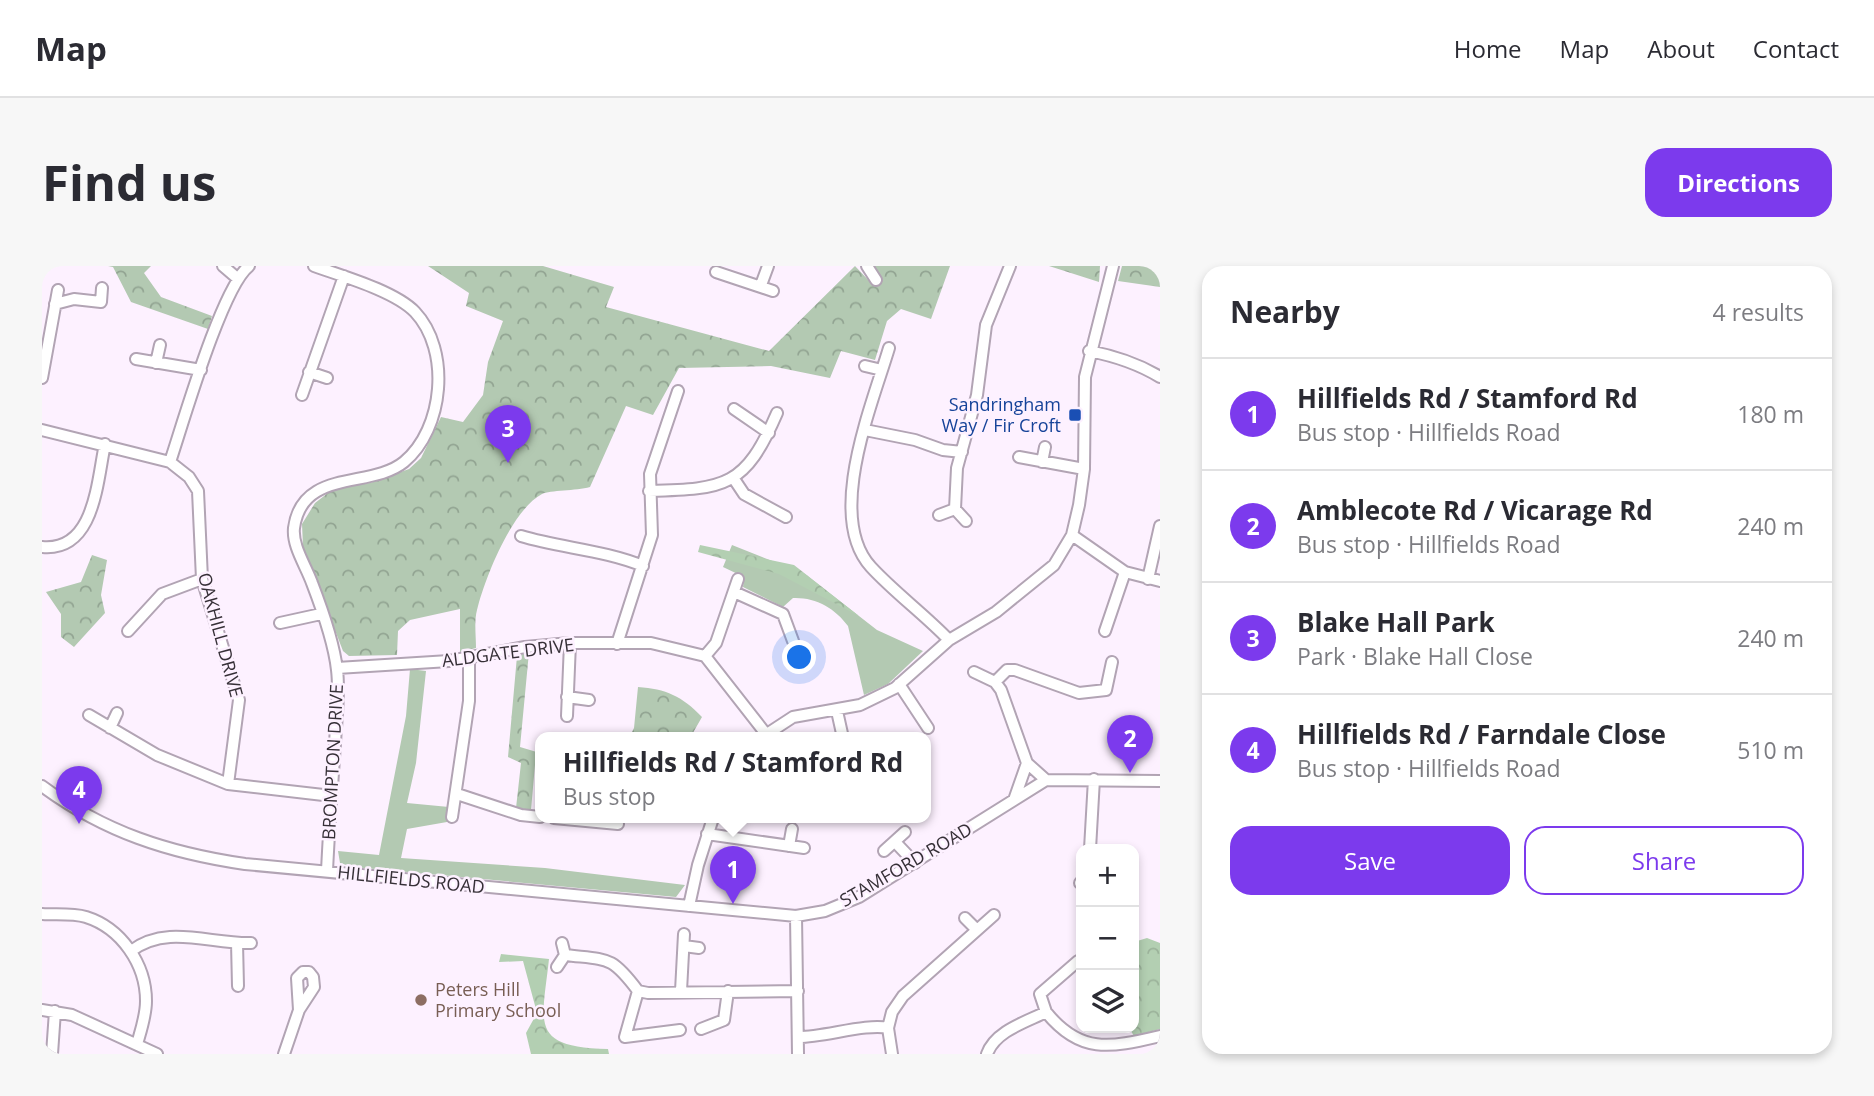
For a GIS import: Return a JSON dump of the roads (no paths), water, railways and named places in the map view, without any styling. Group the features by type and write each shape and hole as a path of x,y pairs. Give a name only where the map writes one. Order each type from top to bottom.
{"street":[{"path":"223,266 237,278"},
{"path":"170,462 201,370 237,278 249,266"},
{"name":"BROMPTON DRIVE","path":"314,266 344,276 402,302 415,312 434,347 436,404 426,435 402,464 372,476 329,485 309,499 301,509 294,530 295,541 337,668 327,871"},
{"path":"761,285 768,266"},
{"path":"867,266 876,280"},
{"path":"966,521 955,509 956,485 977,395 986,325 1010,266"},
{"path":"769,732 793,717 836,711 869,701 899,684 948,640 996,612 1055,565 1072,535 1084,470 1085,377 1089,351 1112,266"},
{"path":"716,272 773,291"},
{"path":"302,395 344,276"},
{"path":"992,276 1004,282"},
{"path":"55,304 78,299 101,302 102,288"},
{"path":"42,379 45,338 58,290"},
{"path":"156,363 160,345"},
{"path":"889,348 865,430 849,503 854,539 869,566 948,640"},
{"path":"1089,351 1113,355 1143,366 1160,377"},
{"path":"136,359 201,370"},
{"path":"866,366 882,370"},
{"path":"309,372 327,378"},
{"path":"617,644 652,535 650,474 665,411 678,391"},
{"path":"734,409 769,433"},
{"path":"649,491 699,489 734,480 752,461 778,413"},
{"name":"OAKHILL DRIVE","path":"42,430 170,462 189,477 198,491 202,579 239,700 228,784"},
{"path":"865,430 915,440 943,450 962,452"},
{"path":"42,547 63,542 84,528 91,515 105,444"},
{"path":"1042,462 1045,447"},
{"path":"1019,457 1084,470"},
{"path":"734,480 744,494 786,517"},
{"path":"939,515 955,509"},
{"path":"1148,579 1160,526"},
{"path":"1072,535 1125,572 1160,581"},
{"path":"521,536 620,557 643,566"},
{"path":"536,554 539,541"},
{"path":"1105,631 1125,572"},
{"path":"128,631 162,594 202,579"},
{"path":"738,579 716,643 705,656 760,732"},
{"path":"734,592 783,614 793,641"},
{"path":"783,614 792,604"},
{"path":"280,623 321,614"},
{"path":"567,716 570,643"},
{"name":"ALDGATE DRIVE","path":"337,668 469,659 525,647 570,643 651,643 705,656"},
{"path":"452,817 469,701 469,659"},
{"path":"995,682 1003,673 1015,670 1079,693 1102,691 1105,690 1111,662"},
{"path":"974,672 995,682 1001,690 1027,763 1046,780"},
{"path":"899,684 928,728"},
{"path":"568,696 589,700"},
{"path":"836,711 841,732"},
{"path":"110,728 117,713"},
{"path":"89,715 157,755 228,784 332,796"},
{"path":"1014,800 1027,763"},
{"path":"1090,844 1094,779 1160,781"},
{"name":"STAMFORD ROAD","path":"796,916 825,911 859,897 1046,780 1094,779"},
{"name":"HILLFIELDS ROAD","path":"43,789 93,820 154,846 192,857 796,916"},
{"path":"457,794 521,815 535,816"},
{"path":"613,823 618,824"},
{"path":"689,906 711,823"},
{"path":"789,846 792,829"},
{"path":"884,851 896,843 905,832"},
{"path":"707,834 804,848"},
{"path":"896,843 915,863"},
{"path":"42,914 92,919 114,932 131,951 141,970 146,1003 137,1044"},
{"path":"892,1054 888,1028 892,1012 903,996 994,915"},
{"path":"796,916 798,1054"},
{"path":"965,918 976,929"},
{"path":"681,991 684,934"},
{"path":"131,951 148,940 166,935 251,943"},
{"path":"237,943 238,986"},
{"path":"684,946 699,948"},
{"path":"557,967 564,949 619,965 638,991 662,995 681,991 798,991"},
{"path":"1076,963 1040,994 1046,1012 1060,1032 1086,1046 1110,1048 1160,1036"},
{"path":"638,991 625,1040 680,1030"},
{"path":"701,1029 724,1020 727,991"},
{"path":"42,1010 72,1015 157,1054"},
{"path":"284,1054 299,1010"},
{"path":"51,1054 55,1011"},
{"path":"988,1054 992,1043 1000,1036 1046,1012"},
{"path":"799,1037 825,1037 879,1026 888,1028"}],"place":[{"name":"Sandringham Way / Fir Croft","path":"1075,415"},
{"name":"Blake Hall Park","path":"508,463"},
{"name":"Amblecote Rd / Vicarage Rd","path":"1130,773"},
{"name":"Hillfields Rd / Farndale Close","path":"79,824"},
{"name":"Hillfields Rd / Stamford Rd","path":"733,904"},
{"name":"Peters Hill Primary School","path":"421,1000"}]}
